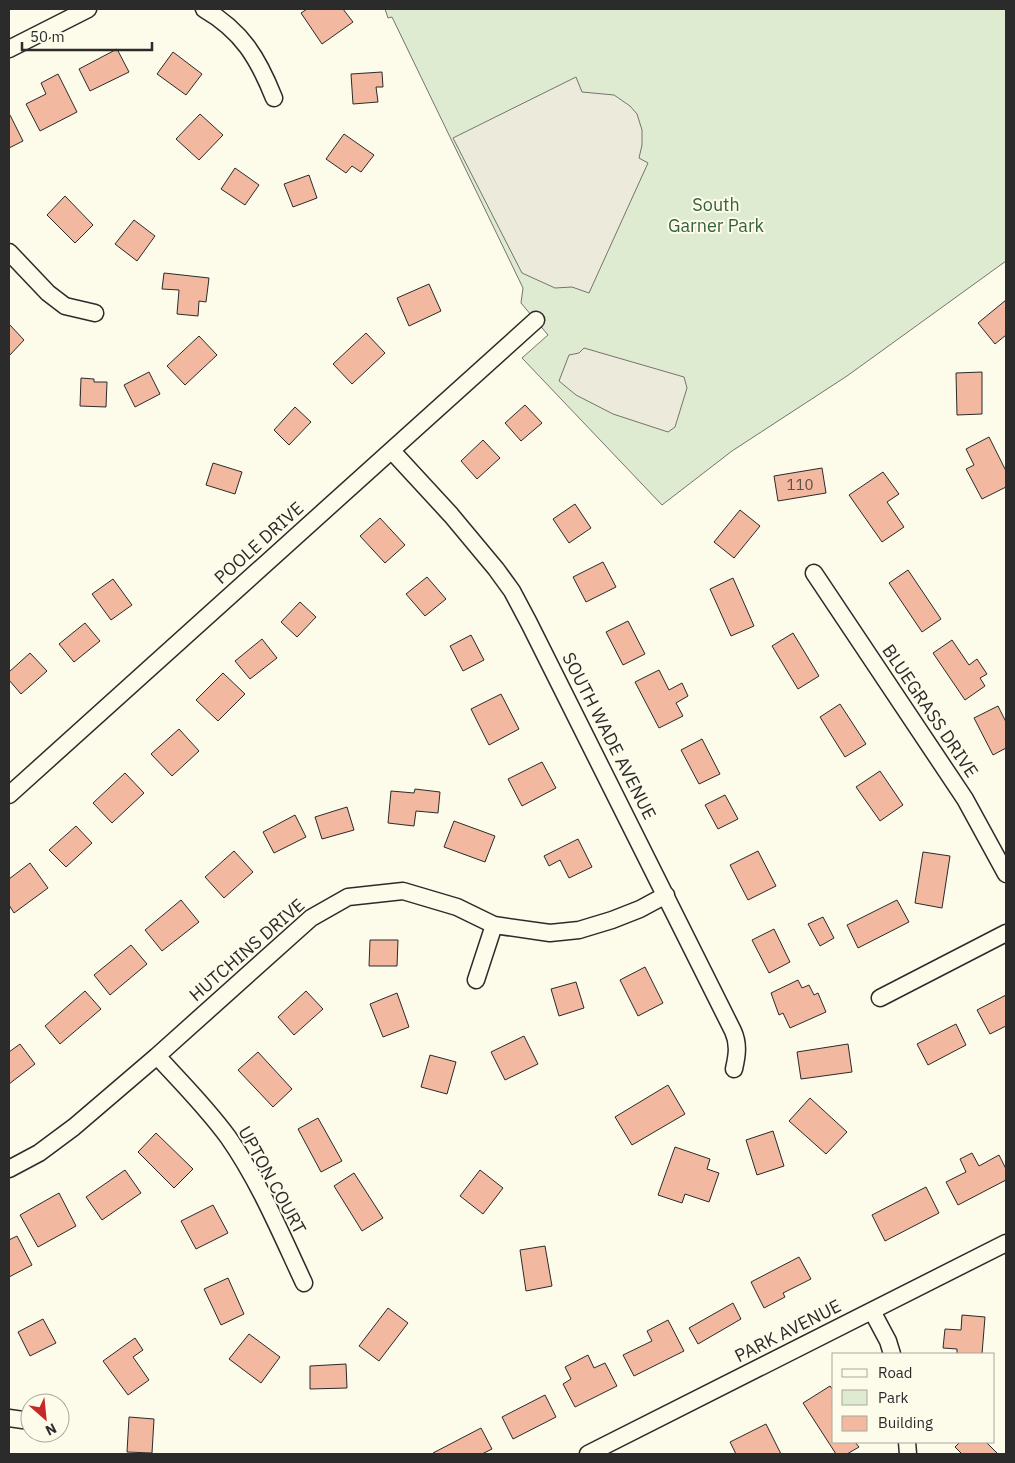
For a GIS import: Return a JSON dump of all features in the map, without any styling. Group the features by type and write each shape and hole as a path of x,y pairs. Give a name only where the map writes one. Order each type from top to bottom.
{"street":[{"path":"9,49 88,9"},
{"path":"204,9 220,18 241,36 266,76 274,98"},
{"path":"9,252 48,294 64,306 96,313"},
{"name":"POOLE DRIVE","path":"9,795 536,320"},
{"name":"SOUTH WADE AVENUE","path":"392,451 451,515 512,592 666,895 737,1040 737,1057 734,1069"},
{"name":"BLUEGRASS DRIVE","path":"814,573 965,799 1006,874"},
{"name":"HUTCHINS DRIVE","path":"9,1169 39,1153 74,1127 157,1056 311,918 348,897 403,891 457,907 494,925 550,932 579,930 633,912 666,895"},
{"path":"476,980 494,925"},
{"path":"880,998 1006,934"},
{"name":"UPTON COURT","path":"157,1056 198,1100 228,1138 254,1180 304,1283"},
{"name":"PARK AVENUE","path":"595,1453 1006,1242"},
{"path":"872,1311 888,1341 892,1353"}],"green space":[{"name":"South Garner Park","path":"385,9 1006,9 1006,261 847,376 732,451 662,505 522,358 548,335 521,303 523,288 392,17 388,18"}],"shaded area":[{"path":"576,77 582,92 614,95 630,106 637,114 642,130 642,145 639,158 648,163 589,293 572,287 555,288 522,273 453,138"},
{"path":"584,348 684,377 687,388 675,427 668,432 613,414 576,395 559,381 569,355 579,353"}],"building":[{"path":"307,9 343,9 353,22 322,44 301,13"},
{"path":"117,49 129,72 90,91 79,69"},
{"path":"173,52 202,74 186,95 157,74"},
{"path":"382,72 383,87 376,87 378,102 353,104 351,74"},
{"path":"58,74 77,112 40,131 26,104 46,94 41,83"},
{"path":"200,114 223,135 199,160 176,139"},
{"path":"9,116 23,141 9,148"},
{"path":"344,134 374,155 361,172 352,166 346,173 326,159"},
{"path":"235,168 259,185 245,205 221,189"},
{"path":"309,175 317,198 293,207 284,184"},
{"path":"65,196 93,225 75,243 47,215"},
{"path":"134,220 155,236 137,261 115,244"},
{"path":"164,273 209,278 206,302 199,301 198,316 177,314 179,290 162,289"},
{"path":"429,284 441,311 409,326 397,298"},
{"path":"1006,300 1006,335 995,344 978,323"},
{"path":"9,324 24,340 9,356"},
{"path":"366,333 385,353 352,384 333,364"},
{"path":"199,336 217,355 185,385 167,366"},
{"path":"149,372 160,394 135,407 124,385"},
{"path":"982,372 982,414 957,415 956,373"},
{"path":"81,378 94,379 94,382 107,382 106,407 80,406"},
{"path":"525,405 542,423 521,441 505,423"},
{"path":"295,407 311,422 289,445 274,430"},
{"path":"989,437 1006,471 1006,487 982,499 966,469 974,465 966,449"},
{"path":"483,440 500,458 477,479 461,461"},
{"path":"213,463 242,472 235,494 206,485"},
{"path":"822,468 826,493 778,501 774,476"},
{"path":"883,472 899,494 887,502 904,527 882,542 849,495"},
{"path":"575,504 591,528 569,543 553,519"},
{"path":"740,510 760,526 734,558 714,542"},
{"path":"380,518 405,545 385,563 360,536"},
{"path":"603,562 616,587 586,602 573,577"},
{"path":"908,570 941,619 922,632 889,583"},
{"path":"427,577 446,599 425,616 406,594"},
{"path":"733,578 754,626 731,636 710,589"},
{"path":"113,579 132,605 111,620 92,594"},
{"path":"300,602 316,617 297,637 281,622"},
{"path":"628,621 645,654 623,665 606,632"},
{"path":"85,623 100,641 74,662 59,644"},
{"path":"793,633 819,676 798,689 772,646"},
{"path":"471,635 484,660 463,671 450,646"},
{"path":"262,639 277,658 250,679 235,661"},
{"path":"952,640 969,665 977,659 987,674 980,678 985,686 965,700 933,653"},
{"path":"30,653 47,671 21,694 9,680 9,672"},
{"path":"659,670 669,690 682,683 688,696 676,703 683,716 659,728 635,682"},
{"path":"223,673 245,694 218,721 196,700"},
{"path":"501,694 519,729 489,745 471,709"},
{"path":"840,704 866,744 845,757 820,717"},
{"path":"998,706 1006,722 1006,748 993,755 974,718"},
{"path":"179,729 199,751 172,776 151,754"},
{"path":"702,739 720,774 699,784 681,750"},
{"path":"542,762 556,788 522,806 508,779"},
{"path":"880,771 903,805 880,821 856,787"},
{"path":"125,773 144,793 112,823 93,803"},
{"path":"415,789 440,792 438,813 416,811 414,826 388,823 391,791 414,793"},
{"path":"725,795 738,819 718,829 705,805"},
{"path":"347,807 354,830 322,839 315,817"},
{"path":"295,815 306,837 274,853 263,832"},
{"path":"454,821 495,836 485,862 444,847"},
{"path":"76,826 92,843 66,867 49,850"},
{"path":"578,839 592,867 569,878 560,860 549,866 544,856"},
{"path":"234,851 253,872 224,898 205,877"},
{"path":"758,851 776,886 748,900 730,865"},
{"path":"923,852 950,856 942,908 915,903"},
{"path":"30,863 48,888 14,913 9,905 9,879"},
{"path":"181,900 199,922 162,951 145,930"},
{"path":"897,900 909,922 858,948 847,925"},
{"path":"823,917 834,938 820,946 808,924"},
{"path":"774,929 790,962 769,973 752,940"},
{"path":"370,940 398,940 397,966 369,966"},
{"path":"131,945 147,964 110,995 94,975"},
{"path":"645,967 663,1003 638,1016 620,980"},
{"path":"798,980 802,988 809,985 814,995 818,993 826,1012 790,1028 783,1013 779,1015 771,993"},
{"path":"576,982 584,1008 559,1016 551,989"},
{"path":"85,991 101,1009 60,1044 45,1026"},
{"path":"306,991 323,1009 294,1035 278,1017"},
{"path":"397,993 409,1027 383,1037 370,1004"},
{"path":"1006,995 1006,1026 990,1034 977,1010"},
{"path":"956,1024 966,1045 928,1065 917,1044"},
{"path":"524,1036 538,1064 505,1080 491,1052"},
{"path":"20,1044 35,1064 9,1084 9,1052"},
{"path":"848,1044 852,1072 801,1079 797,1052"},
{"path":"258,1052 292,1089 273,1107 238,1070"},
{"path":"430,1055 456,1062 447,1094 421,1087"},
{"path":"668,1085 685,1114 632,1145 615,1117"},
{"path":"810,1098 847,1132 826,1154 789,1121"},
{"path":"318,1118 342,1161 321,1172 298,1129"},
{"path":"773,1131 784,1166 757,1175 746,1140"},
{"path":"156,1133 193,1169 174,1188 138,1152"},
{"path":"675,1147 710,1159 707,1169 719,1173 709,1202 685,1194 682,1203 658,1195"},
{"path":"972,1153 979,1166 999,1155 1006,1169 1006,1180 958,1205 946,1182 966,1172 960,1159"},
{"path":"125,1170 141,1193 102,1220 86,1197"},
{"path":"480,1170 503,1188 483,1214 460,1196"},
{"path":"354,1173 383,1218 362,1231 334,1186"},
{"path":"926,1187 939,1213 885,1241 872,1215"},
{"path":"59,1193 76,1226 38,1247 20,1215"},
{"path":"213,1205 228,1233 196,1249 181,1221"},
{"path":"17,1236 32,1265 9,1277 9,1240"},
{"path":"545,1246 552,1286 526,1291 520,1250"},
{"path":"799,1257 811,1279 783,1293 785,1297 764,1308 751,1282"},
{"path":"228,1278 244,1314 221,1325 204,1289"},
{"path":"733,1303 741,1319 698,1344 689,1328"},
{"path":"388,1308 408,1323 379,1361 359,1346"},
{"path":"962,1315 985,1317 982,1353 957,1353 957,1349 943,1348 945,1329 961,1330"},
{"path":"43,1319 56,1343 30,1356 18,1332"},
{"path":"668,1320 684,1351 634,1376 623,1355 652,1341 647,1331"},
{"path":"249,1334 280,1357 261,1383 229,1359"},
{"path":"135,1338 143,1350 133,1357 149,1380 128,1395 103,1361"},
{"path":"588,1355 594,1368 605,1363 617,1386 575,1407 563,1384 571,1379 565,1367"},
{"path":"346,1364 347,1388 310,1389 310,1366"},
{"path":"830,1386 832,1388 832,1443 856,1443 859,1447 847,1454 836,1454 803,1403"},
{"path":"545,1395 556,1417 513,1439 502,1417"},
{"path":"129,1417 154,1419 152,1453 127,1452"},
{"path":"766,1424 781,1454 736,1454 730,1442"},
{"path":"481,1428 492,1449 482,1454 433,1454 433,1453"},
{"path":"959,1443 987,1443 998,1454 962,1454 955,1447"}]}
